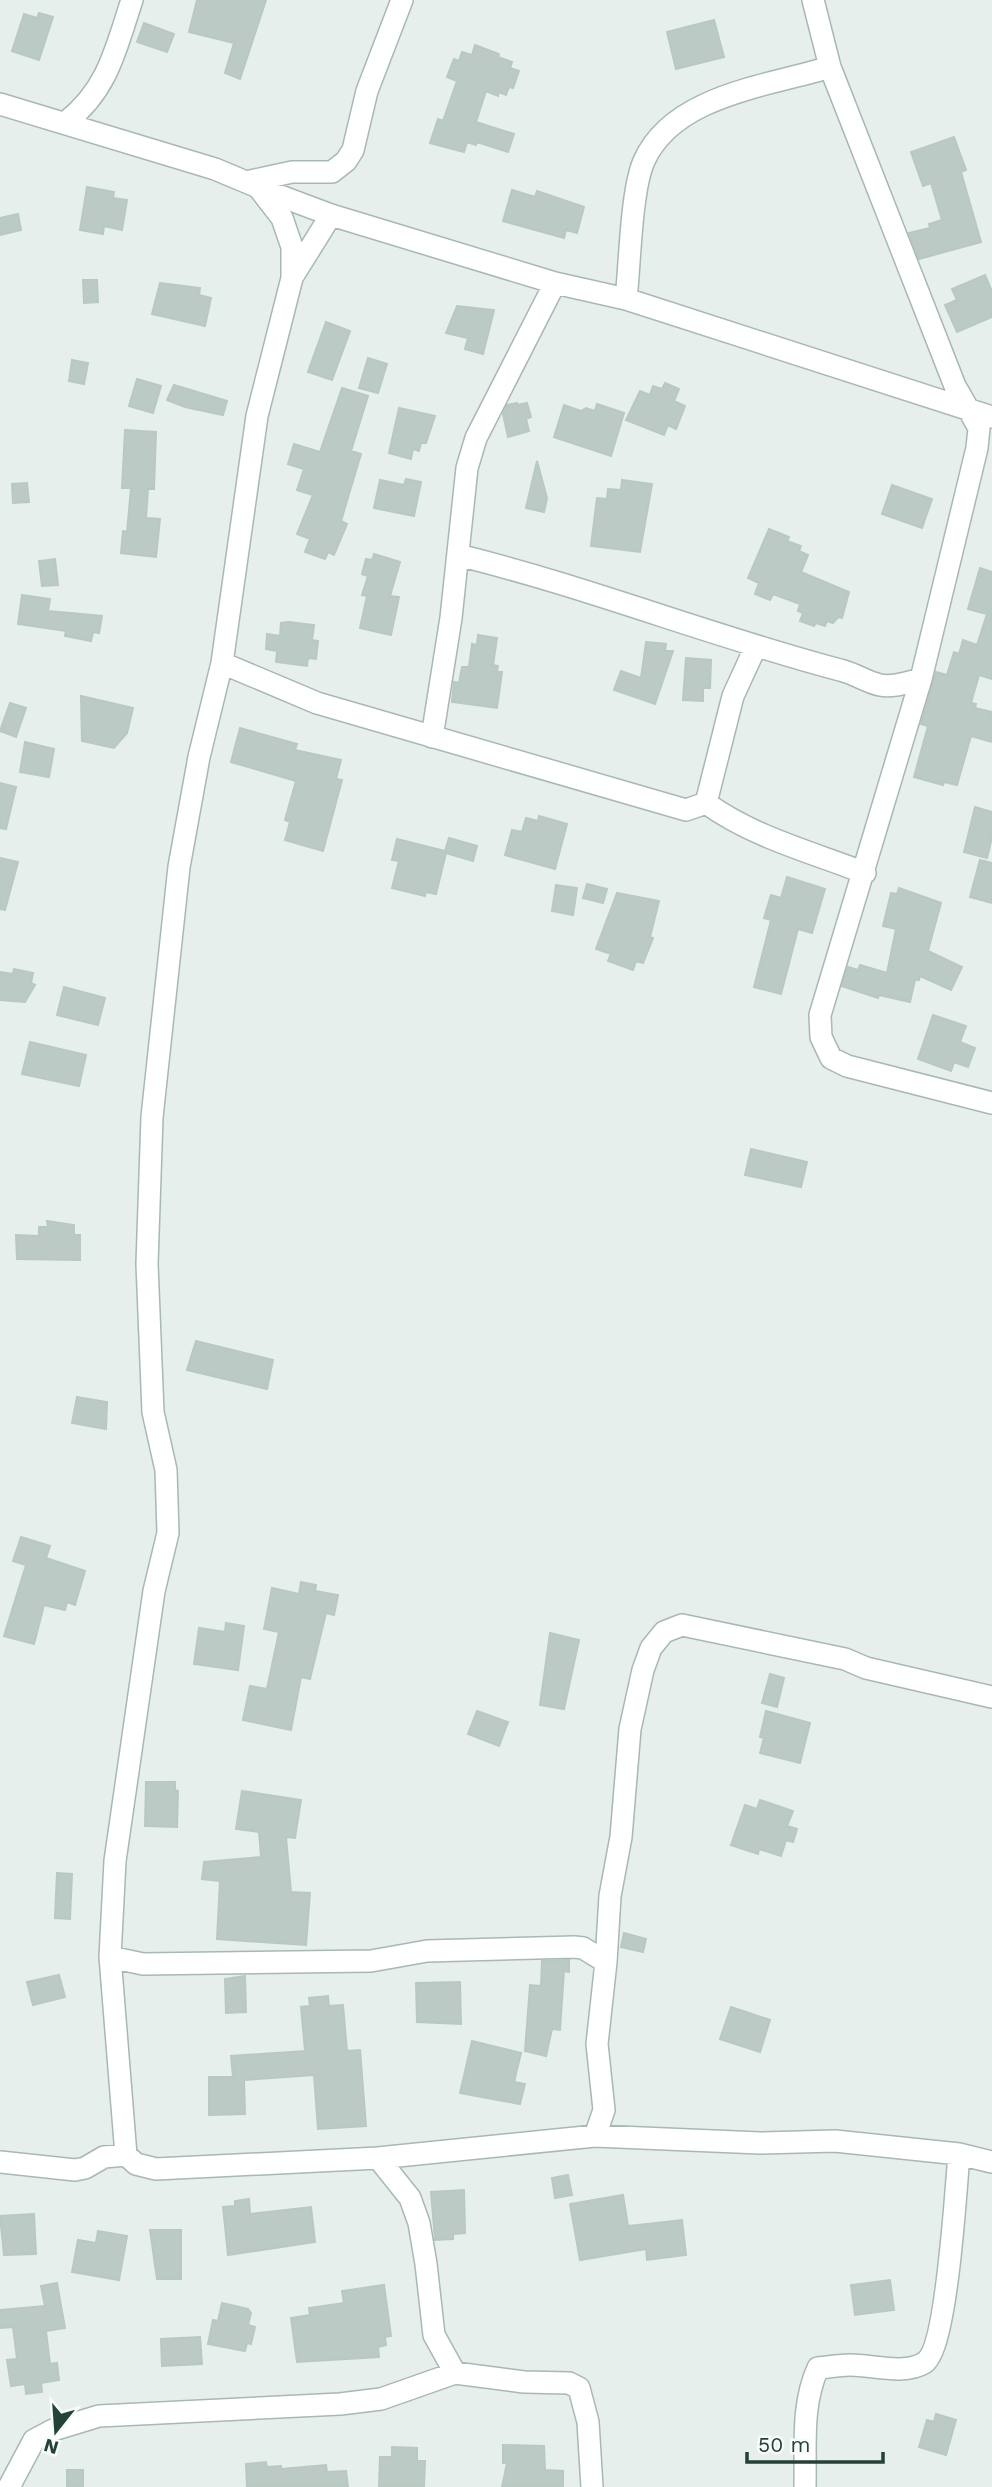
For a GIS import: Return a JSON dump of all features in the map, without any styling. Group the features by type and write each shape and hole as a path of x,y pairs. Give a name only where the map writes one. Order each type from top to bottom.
{"street":[{"path":"66,122 84,109 98,92 132,0"},
{"path":"252,185 292,172 332,172 346,161 353,150 368,91 402,0"},
{"path":"813,0 830,67 965,407 979,428 977,448 921,679 865,873 820,1015 821,1037 831,1058 847,1066 992,1103"},
{"path":"626,299 638,180 644,160 656,141 678,120 706,103 830,67"},
{"path":"0,104 215,169 331,215 555,282 626,299 992,417"},
{"path":"252,185 285,228 292,247 292,278 257,416 222,663 199,757 179,867 152,1117 147,1264 153,1412 166,1470 168,1533 154,1591 115,1861 110,1957 126,2155 136,2164 156,2169 378,2158 595,2136 760,2143 835,2141 959,2154 992,2162"},
{"path":"292,278 331,215"},
{"path":"432,737 458,555 467,468 476,438 555,282"},
{"path":"458,555 598,593 756,646 843,671 878,685 889,686 921,679"},
{"path":"706,803 733,696 756,646"},
{"path":"222,663 317,703 432,737 686,810 706,803"},
{"path":"706,803 731,821 752,831 865,873"},
{"path":"595,2136 604,2110 597,2044 630,1729 643,1670 651,1648 664,1632 682,1625 845,1659 866,1668 992,1697"},
{"path":"110,1957 144,1964 370,1961 427,1951 574,1947 583,1948 606,1962"},
{"path":"805,2487 806,2411 811,2382 818,2368 849,2365 904,2368 924,2363 934,2352 943,2306 959,2154"},
{"path":"0,2162 75,2170 85,2168 104,2157 126,2155"},
{"path":"378,2158 410,2198 419,2223 434,2335 455,2373"},
{"path":"9,2487 34,2440 53,2430 99,2416 340,2404 381,2399 455,2373 524,2382 569,2383 579,2388 588,2422 592,2487"}],"building":[{"path":"197,0 266,0 240,79 225,73 234,43 189,32"},
{"path":"39,13 53,17 39,60 12,51 24,14 37,18"},
{"path":"714,20 724,57 676,69 667,32"},
{"path":"144,23 174,34 167,52 137,42"},
{"path":"475,45 499,54 498,57 512,62 510,68 519,71 513,88 509,87 506,95 499,92 498,96 486,91 476,122 514,134 508,152 477,142 476,145 467,142 464,152 430,143 438,119 443,121 457,81 447,77 454,59 459,61 462,52 472,55"},
{"path":"954,137 966,170 961,172 981,242 919,259 909,233 930,228 929,224 942,220 931,183 923,186 911,152"},
{"path":"87,187 114,192 113,198 127,200 122,230 104,226 103,234 80,230"},
{"path":"512,190 535,197 537,191 584,207 577,233 566,230 564,238 503,221"},
{"path":"18,214 21,230 0,235 0,218"},
{"path":"985,275 992,292 992,317 957,332 945,305 957,300 952,289"},
{"path":"83,280 97,280 98,302 84,303"},
{"path":"160,283 200,288 199,295 211,298 205,326 152,314"},
{"path":"457,306 494,310 483,354 465,349 468,338 446,333"},
{"path":"326,322 350,331 332,380 308,372"},
{"path":"368,358 387,364 378,393 359,388"},
{"path":"72,360 88,363 84,384 69,381"},
{"path":"137,379 161,386 153,413 129,406"},
{"path":"665,383 679,389 674,401 685,406 676,429 668,425 664,435 626,420 640,391 650,395 653,386 662,389"},
{"path":"174,385 227,401 223,415 185,407 167,400"},
{"path":"342,388 368,396 351,451 361,454 341,521 347,524 334,555 328,552 325,559 305,552 310,539 297,534 313,495 297,490 304,469 288,464 294,444 320,452"},
{"path":"527,403 531,417 526,419 529,431 508,437 503,414 507,405"},
{"path":"597,404 624,413 611,456 554,437 564,405 581,411 586,408 595,411"},
{"path":"399,408 435,416 426,443 421,443 419,451 413,449 411,459 389,453"},
{"path":"125,430 156,432 154,489 148,489 146,518 160,519 156,557 121,553 123,531 127,532 131,488 122,488"},
{"path":"537,461 547,498 544,512 526,508"},
{"path":"406,479 421,482 414,516 374,508 380,480 404,485"},
{"path":"622,480 652,484 640,552 591,546 597,498 607,499 608,489 621,490"},
{"path":"27,483 29,502 13,503 12,484"},
{"path":"892,485 932,499 922,528 882,514"},
{"path":"769,529 789,537 787,541 801,546 799,551 808,555 801,572 849,592 842,618 838,617 833,623 827,621 825,626 816,623 814,626 800,621 803,613 798,611 800,604 773,594 770,600 755,594 759,583 748,578"},
{"path":"374,554 400,562 390,596 399,597 391,635 360,628 367,596 362,595 368,576 362,574 366,559 372,560"},
{"path":"55,559 58,585 42,586 39,561"},
{"path":"980,568 992,572 992,679 979,675 971,703 976,704 975,708 992,712 992,742 971,736 957,785 944,782 943,785 914,777 928,726 921,724 936,672 947,675 954,652 959,654 963,640 977,645 987,614 968,609"},
{"path":"22,595 50,599 48,611 102,616 99,633 93,632 91,641 65,636 66,631 18,624"},
{"path":"281,623 314,625 312,640 318,641 316,659 308,658 307,666 276,662 277,651 266,649 267,634 280,636"},
{"path":"478,635 497,638 493,665 498,666 497,672 502,672 497,708 452,702 454,682 459,683 462,667 469,667 472,644 477,645"},
{"path":"646,642 666,644 665,651 673,651 655,704 614,690 621,671 641,678"},
{"path":"686,658 711,660 710,688 703,688 703,701 683,700"},
{"path":"81,696 133,708 127,733 114,748 82,741"},
{"path":"10,703 26,708 16,737 0,731"},
{"path":"240,728 297,744 295,750 341,760 336,779 342,780 323,851 285,840 290,822 285,820 296,781 231,762"},
{"path":"25,742 54,749 49,777 20,772"},
{"path":"0,783 16,787 6,829 0,828"},
{"path":"975,807 992,812 992,837 987,858 964,852"},
{"path":"539,816 567,824 555,869 505,855 512,830 522,832 526,818 538,821"},
{"path":"449,838 477,846 473,861 446,853 436,894 426,892 425,896 392,888 399,861 392,860 397,839 445,851"},
{"path":"0,858 18,862 5,910 0,909"},
{"path":"980,860 992,863 992,903 970,897"},
{"path":"787,877 825,889 812,933 798,929 781,994 754,987 771,920 764,918 771,895 781,898"},
{"path":"587,884 607,889 603,903 583,898"},
{"path":"556,885 577,888 573,915 552,911"},
{"path":"899,888 941,903 928,951 962,967 951,990 920,976 919,980 915,980 910,1002 879,995 878,998 842,986 848,967 858,970 860,965 887,973 896,929 883,926 891,893 897,894"},
{"path":"617,893 659,901 650,937 653,938 643,963 636,961 633,970 608,961 611,954 596,949"},
{"path":"14,969 33,973 31,983 35,985 25,1002 0,1000 0,972 13,974"},
{"path":"64,987 105,998 98,1025 57,1015"},
{"path":"933,1015 966,1026 960,1042 975,1048 968,1067 954,1062 951,1071 918,1059"},
{"path":"30,1042 86,1055 79,1086 22,1074"},
{"path":"751,1149 807,1162 801,1187 745,1175"},
{"path":"47,1221 74,1225 74,1235 80,1235 80,1260 17,1259 16,1235 39,1236 39,1227 48,1227"},
{"path":"196,1341 273,1360 267,1389 187,1370"},
{"path":"77,1397 107,1402 106,1429 72,1423"},
{"path":"21,1537 50,1546 46,1558 85,1571 75,1605 67,1602 65,1610 44,1605 34,1644 4,1636 26,1565 13,1561"},
{"path":"301,1582 316,1585 315,1591 338,1595 334,1615 326,1613 310,1679 301,1677 291,1730 243,1720 250,1686 267,1689 279,1632 264,1629 272,1588 299,1594"},
{"path":"226,1623 244,1626 238,1670 194,1664 199,1628 225,1632"},
{"path":"550,1633 579,1640 564,1709 540,1705"},
{"path":"770,1674 784,1678 777,1707 762,1703"},
{"path":"477,1711 508,1722 499,1746 468,1734"},
{"path":"766,1711 810,1723 800,1763 760,1753 764,1738 760,1737"},
{"path":"146,1782 175,1782 175,1790 178,1791 177,1827 145,1826"},
{"path":"242,1791 301,1800 295,1838 286,1837 291,1892 310,1893 306,1945 217,1939 220,1881 202,1879 204,1862 261,1857 259,1832 236,1829"},
{"path":"760,1800 793,1811 787,1826 797,1829 793,1842 786,1840 781,1856 759,1849 758,1854 731,1845 745,1805 757,1809"},
{"path":"57,1873 72,1874 70,1919 55,1918"},
{"path":"624,1933 646,1939 643,1952 621,1947"},
{"path":"569,1960 569,1972 564,1971 560,2030 552,2029 546,2056 525,2051 530,1985 541,1986 542,1961"},
{"path":"59,1975 65,1997 33,2005 27,1982"},
{"path":"245,1976 246,2012 226,2013 225,1979"},
{"path":"460,1982 461,2024 417,2022 416,1983"},
{"path":"328,1996 329,2006 343,2005 347,2051 360,2050 366,2126 318,2129 314,2075 244,2080 245,2114 209,2115 209,2077 233,2077 231,2056 305,2051 301,2007 310,2006 309,1998"},
{"path":"731,2007 770,2020 760,2052 720,2039"},
{"path":"472,2041 521,2053 514,2082 525,2084 520,2104 460,2093"},
{"path":"568,2175 572,2195 555,2198 552,2178"},
{"path":"464,2190 465,2233 453,2234 453,2239 435,2240 431,2192"},
{"path":"623,2195 628,2226 682,2220 686,2255 647,2260 646,2249 580,2260 570,2204"},
{"path":"249,2199 250,2214 311,2207 315,2242 228,2255 223,2207 235,2206 235,2201"},
{"path":"34,2214 36,2254 4,2255 0,2216"},
{"path":"150,2230 181,2230 181,2279 157,2279"},
{"path":"98,2231 127,2236 119,2280 72,2272 78,2240 96,2243"},
{"path":"890,2280 894,2310 855,2315 851,2285"},
{"path":"57,2283 65,2328 46,2331 50,2364 57,2363 59,2380 41,2383 42,2392 26,2394 25,2384 11,2386 7,2360 17,2359 13,2327 0,2328 0,2310 45,2306 41,2286"},
{"path":"384,2285 391,2336 385,2337 386,2345 378,2347 379,2357 297,2362 291,2318 310,2315 309,2308 344,2303 342,2291"},
{"path":"222,2303 248,2309 251,2313 248,2325 255,2327 251,2344 247,2343 245,2351 208,2344 213,2320 218,2321"},
{"path":"200,2337 202,2364 162,2366 161,2339"},
{"path":"936,2414 956,2420 946,2455 919,2447 927,2420 934,2422"},
{"path":"503,2445 544,2446 545,2470 563,2471 563,2487 502,2487 507,2463 503,2463"},
{"path":"392,2447 417,2448 417,2461 425,2461 424,2487 379,2487 380,2457 392,2457"},
{"path":"266,2462 267,2467 281,2466 281,2469 326,2465 327,2472 346,2471 348,2487 247,2487 246,2464"},
{"path":"67,2470 83,2470 83,2487 67,2487"}]}
